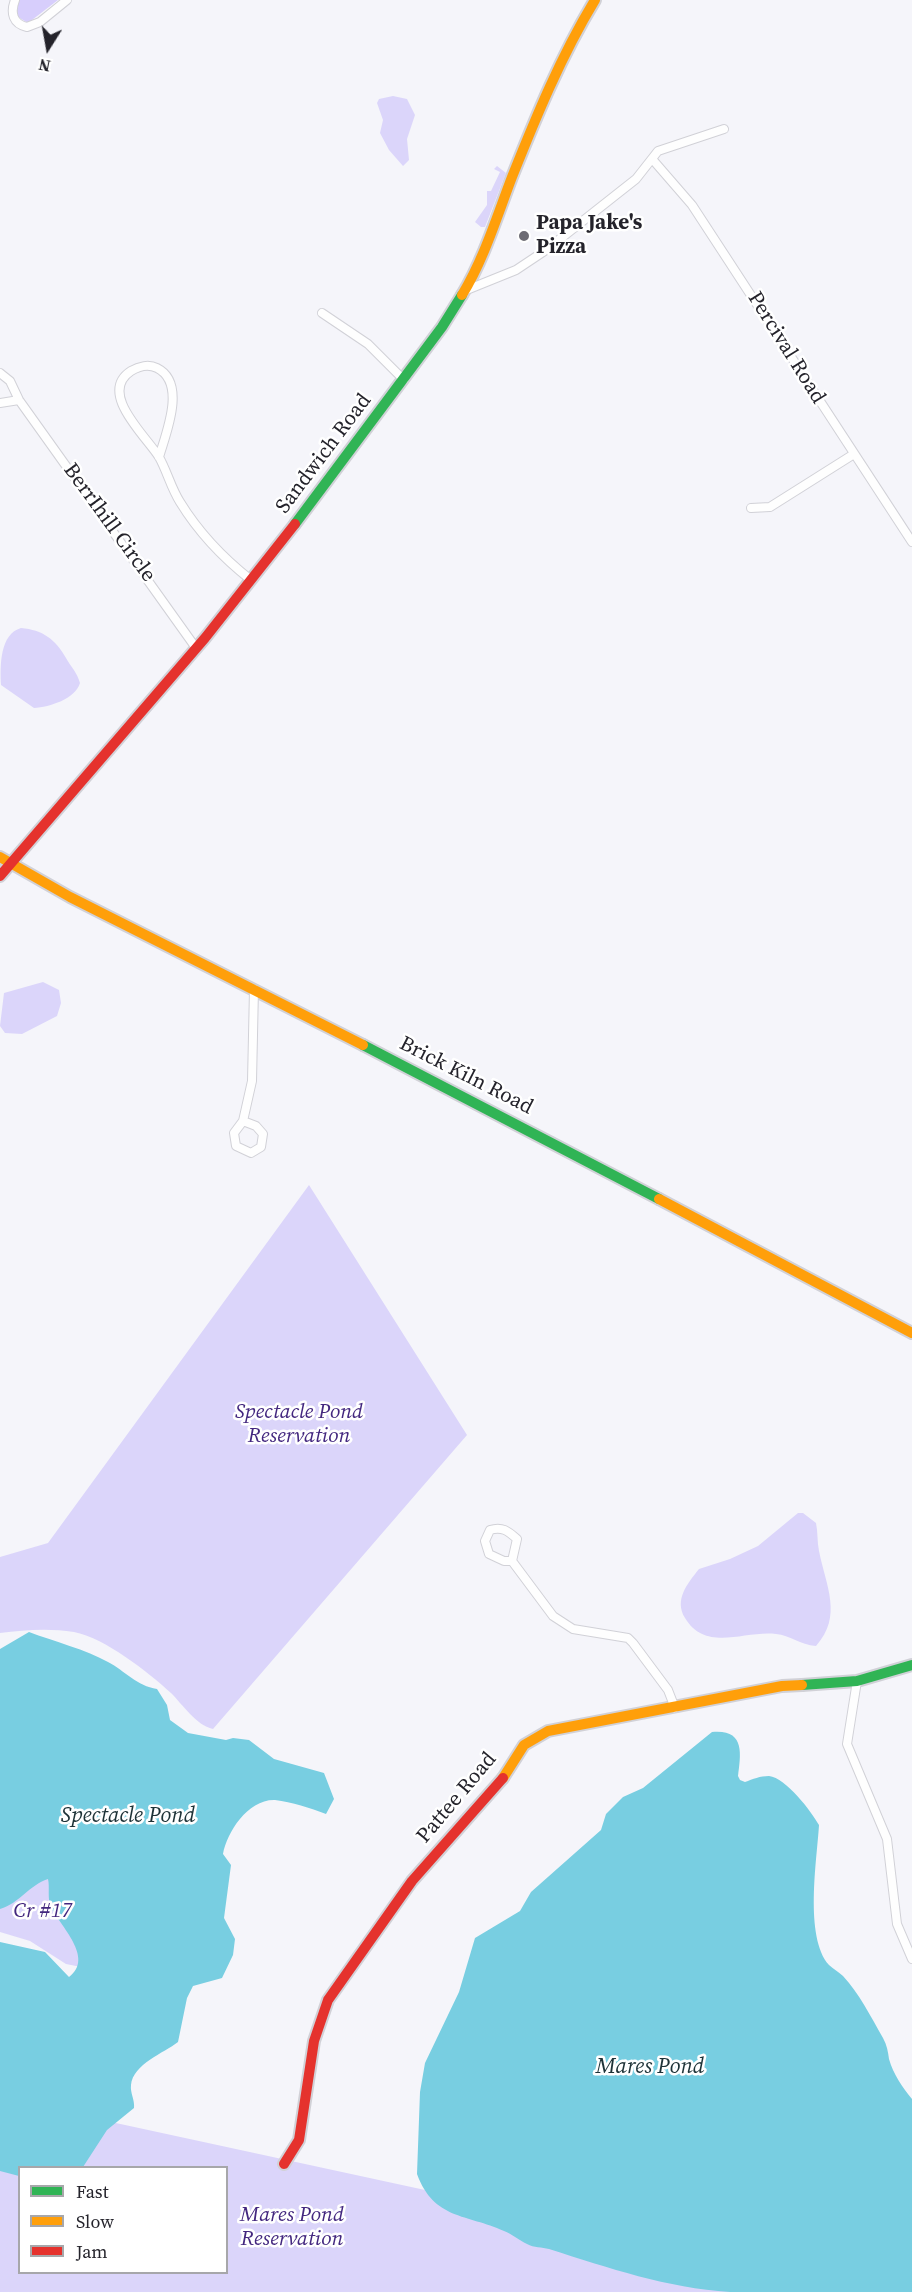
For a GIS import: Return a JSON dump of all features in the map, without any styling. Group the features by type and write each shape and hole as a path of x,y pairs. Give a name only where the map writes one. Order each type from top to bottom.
{"main road":[{"name":"Sandwich Road","path":"0,876 196,648 322,491 404,380 464,291 567,49 595,0"},
{"name":"Brick Kiln Road","path":"0,857 70,897 254,989 723,1232 912,1333"},
{"name":"Pattee Road","path":"285,2164 299,2140 314,2040 328,2000 373,1932 412,1881 498,1785 524,1745 548,1731 782,1686 857,1681 912,1665"}],"street":[{"path":"15,0 13,16 21,26 27,27 40,22 67,0"},
{"path":"464,291 525,265 608,201 653,160 658,151 672,144 724,129"},
{"name":"Percival Road","path":"653,160 692,205 912,542"},
{"path":"322,313 368,344 404,380"},
{"path":"159,457 174,392 164,373 156,367 147,366 129,372 121,387 120,396 130,419 159,457 167,478 196,527 228,562 251,580"},
{"name":"BerrIhill Circle","path":"0,373 10,381 19,400 196,648"},
{"path":"0,403 19,400"},
{"path":"751,508 770,507 854,454"},
{"path":"243,1121 256,1126 263,1134 261,1147 251,1153 240,1149 234,1141 234,1133 243,1121 253,1068 254,989"},
{"path":"512,1561 504,1561 489,1554 485,1541 490,1530 497,1528 511,1531 517,1539 512,1561 553,1616 573,1629 628,1638 668,1690 675,1708"},
{"path":"857,1681 847,1744 887,1839 897,1924 912,1959"}],"green space":[{"path":"393,96 407,99 415,115 407,139 409,160 403,166 389,150 380,133 383,120 377,103 379,99"},
{"path":"497,166 506,173 485,227 481,227 475,222 487,205 487,191 491,191 500,172 494,169"},
{"path":"21,628 42,633 62,651 80,683 73,694 54,704 34,708 1,685 1,660 5,643 14,631"},
{"path":"43,982 59,990 61,1003 57,1016 22,1034 5,1033 0,1026 4,993"},
{"name":"Spectacle Pond Reservation","path":"309,1185 467,1435 213,1729 195,1719 171,1693 138,1666 112,1648 86,1635 65,1631 37,1630 0,1633 0,1557 48,1543"},
{"path":"798,1513 803,1513 816,1523 819,1551 830,1600 829,1623 816,1646 776,1634 727,1638 704,1635 694,1629 685,1618 681,1599 686,1586 699,1569 730,1559 758,1546"},
{"name":"Cr #17","path":"57,1864 86,1968 66,1964 30,1941 0,1932 0,1870"},
{"name":"Mares Pond Reservation","path":"102,2120 425,2190 485,2197 743,2292 0,2292 0,2140"}],"shaded area":[{"path":"19,0 58,0 28,23 18,17 16,9"}],"water":[{"name":"Spectacle Pond","path":"29,1632 100,1658 137,1682 157,1689 167,1705 170,1720 188,1733 226,1740 233,1738 249,1740 274,1759 324,1773 334,1799 326,1814 301,1805 275,1800 256,1805 240,1818 229,1836 223,1854 231,1865 224,1918 235,1939 233,1955 222,1978 193,1986 187,1998 178,2042 137,2071 131,2085 134,2108 107,2130 84,2166 18,2166 18,2176 0,2171 0,1942 45,1952 69,1977 76,1969 78,1961 73,1942 50,1904 48,1879 35,1885 13,1903 0,1909 0,1649"},
{"name":"Mares Pond","path":"712,1732 730,1734 736,1739 740,1751 738,1776 740,1780 745,1782 766,1776 776,1778 797,1796 819,1825 814,1917 821,1952 829,1965 849,1983 864,2005 884,2041 896,2075 912,2099 912,2292 730,2292 661,2282 532,2246 504,2231 453,2213 442,2208 433,2200 424,2189 417,2174 420,2092 425,2063 459,1992 475,1938 520,1911 531,1892 601,1830 606,1814 623,1797 643,1788"}],"traffic: fast":[{"path":"295,524 442,327 462,295"},
{"path":"363,1045 659,1199"},
{"path":"802,1685 857,1681 912,1665"}],"traffic: slow":[{"path":"462,295 484,252 512,177 550,87 595,0"},
{"path":"0,857 70,897 363,1045"},
{"path":"659,1199 912,1333"},
{"path":"503,1778 524,1745 548,1731 782,1686 802,1685"}],"traffic: jam":[{"path":"0,876 205,638 295,524"},
{"path":"284,2164 299,2140 314,2041 328,2000 412,1881 503,1778"}],"place":[{"name":"Papa Jake's Pizza","path":"524,236"}]}
